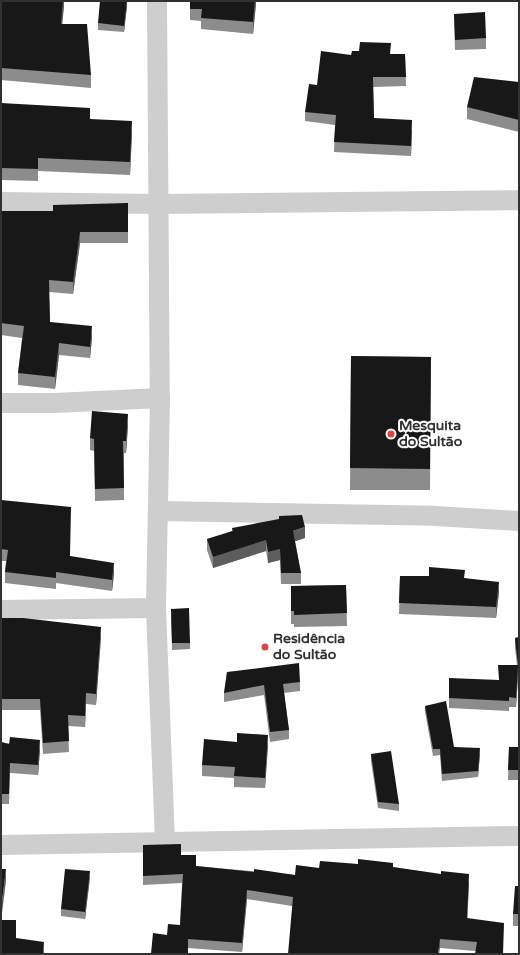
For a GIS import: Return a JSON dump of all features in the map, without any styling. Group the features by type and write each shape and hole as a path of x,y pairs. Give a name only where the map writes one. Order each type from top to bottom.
{"street":[{"path":"156,1 160,398 156,608 165,843"},
{"path":"1,202 158,204 519,200"},
{"path":"1,403 55,403 160,398"},
{"path":"158,512 434,516 519,521"},
{"path":"1,610 156,608"},
{"path":"1,845 519,836"}],"building":[{"path":"1,1 63,1 61,24 87,24 91,75 1,68"},
{"path":"100,1 127,1 124,26 98,23"},
{"path":"190,1 255,1 253,22 201,18 202,9 190,9"},
{"path":"485,12 486,38 455,40 454,14"},
{"path":"360,42 391,43 390,54 405,54 406,77 373,77 374,118 412,120 411,146 334,142 336,115 305,112 309,84 317,85 321,51 351,55 352,51 359,51"},
{"path":"474,77 519,82 519,120 467,107"},
{"path":"1,103 90,108 90,119 132,121 130,162 38,158 38,169 1,168"},
{"path":"128,203 128,232 80,232 73,282 49,280 50,322 92,326 90,347 59,343 55,377 18,373 24,326 1,323 1,211 53,211 53,205"},
{"name":"Mesquita do Sultão","path":"351,356 431,357 430,469 350,468"},
{"path":"92,411 128,414 126,441 123,441 124,488 95,489 94,439 90,438"},
{"path":"1,500 71,507 70,556 114,563 112,580 56,572 56,578 5,572 8,550 1,549"},
{"path":"302,515 305,527 293,531 301,573 281,573 280,549 268,552 266,540 213,557 207,539 233,531 232,528 279,519 279,516"},
{"path":"429,567 465,570 464,578 499,582 496,607 399,603 400,576 429,576"},
{"path":"346,585 347,613 294,615 294,611 291,611 291,586"},
{"path":"189,608 190,643 172,643 171,609"},
{"path":"1,618 23,618 101,627 96,694 86,693 85,716 68,715 69,741 43,743 40,699 1,699"},
{"path":"519,637 519,672 518,667 516,698 509,697 509,701 449,698 449,678 499,680 498,665 518,665 515,638"},
{"path":"299,663 300,682 283,684 289,730 270,732 264,685 224,693 227,672"},
{"path":"446,701 454,747 480,748 478,771 442,774 440,749 433,749 425,706"},
{"path":"237,733 268,735 265,778 234,776 235,767 202,765 204,739 237,742"},
{"path":"10,737 40,740 38,765 10,763 9,794 1,794 1,742 9,744"},
{"path":"509,747 519,747 519,770 508,770"},
{"path":"391,751 399,804 378,802 371,754"},
{"path":"181,844 181,855 196,855 196,866 254,872 254,869 295,875 296,865 319,868 320,861 358,864 358,859 393,863 393,867 441,874 441,871 469,874 467,918 504,923 503,954 475,954 477,942 440,939 438,954 288,954 293,897 247,890 242,943 188,939 188,954 151,954 153,933 167,935 168,924 180,925 183,874 143,876 143,845"},
{"path":"1,869 6,869 1,909"},
{"path":"65,869 90,871 85,912 61,909"},
{"path":"515,886 519,886 519,914 513,914"},
{"path":"1,920 16,920 16,938 44,942 43,954 1,954"}],"place":[{"name":"Mesquita do Sultão","path":"391,434"},
{"name":"Residência do Sultão","path":"265,647"}]}
